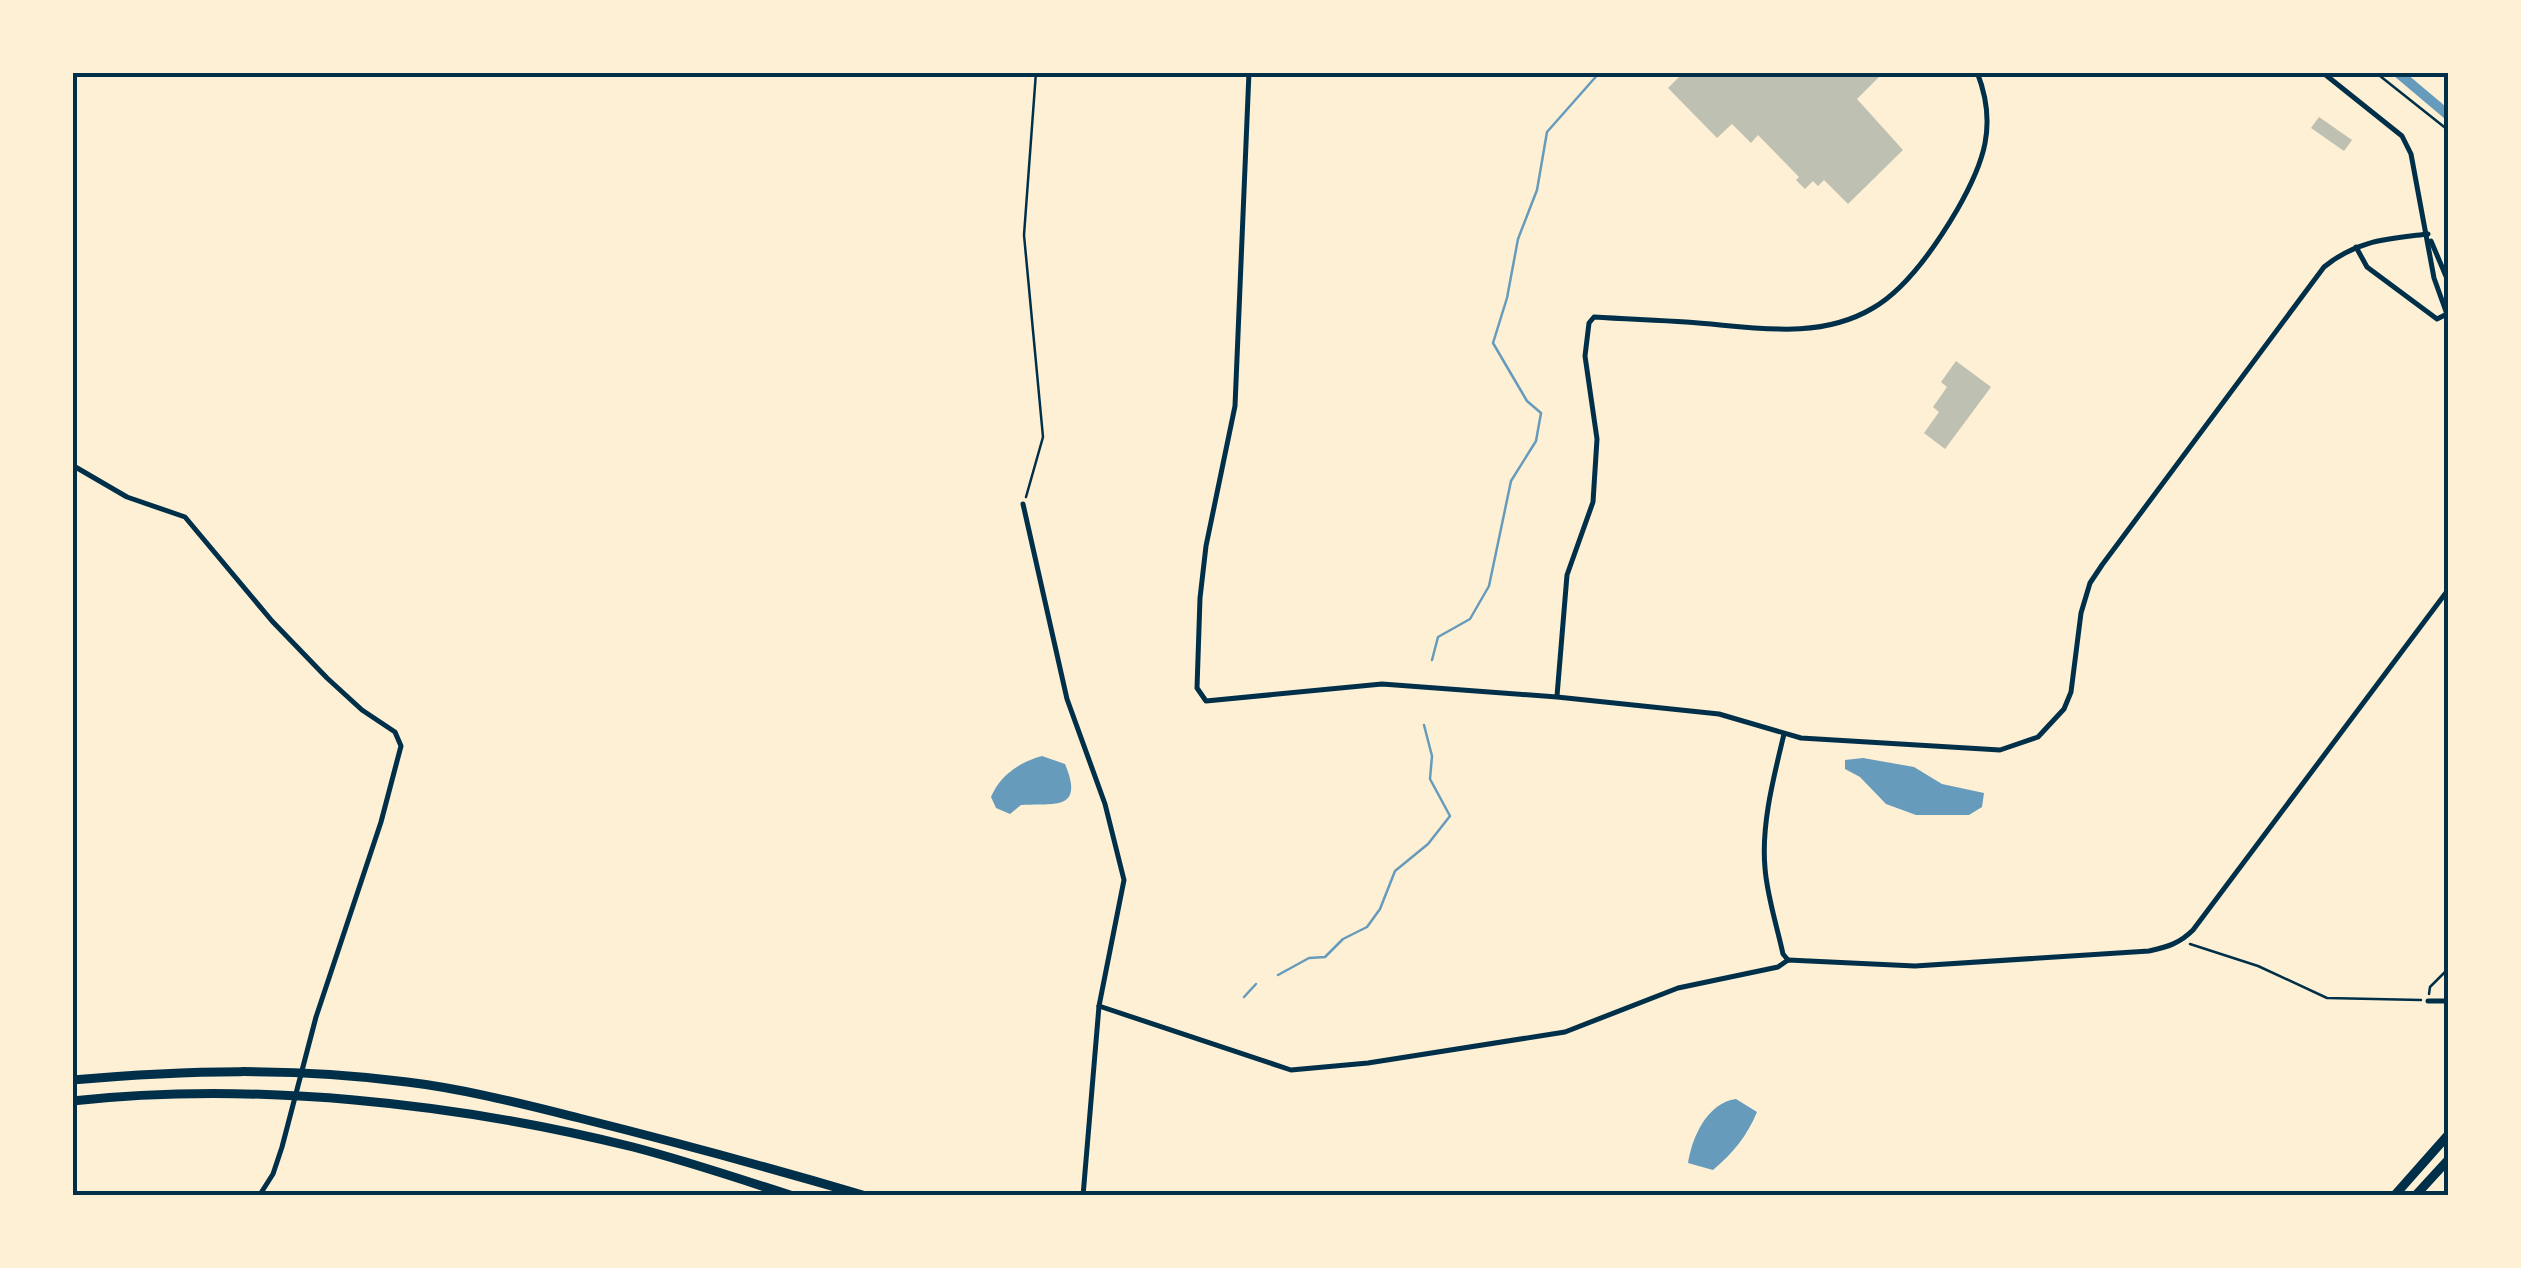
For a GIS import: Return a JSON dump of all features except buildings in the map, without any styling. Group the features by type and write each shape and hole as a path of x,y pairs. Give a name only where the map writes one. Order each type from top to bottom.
{"highway":[{"path":"72,1080 252,1072 408,1082 620,1128 866,1196"},
{"path":"72,1101 159,1094 357,1099 484,1118 632,1147 794,1196"},
{"path":"2394,1196 2448,1134"},
{"path":"2415,1196 2448,1160"}],"street":[{"path":"1249,72 1235,406 1206,546 1200,598 1197,688 1201,698 1214,702 1382,684 1718,714 1801,738 1986,751 2016,746 2038,737 2056,720 2071,692 2081,614 2090,583 2102,564 2324,266 2345,250 2387,238 2428,234"},
{"path":"1557,697 1567,575 1593,502 1597,439 1585,356 1589,323 1594,317 1783,330 1834,324 1873,308 1908,278 1978,174 1986,147 1986,94 1977,72"},
{"path":"2322,72 2402,136 2416,169 2434,278 2448,315 2437,319 2367,267 2356,247"},
{"path":"2428,234 2448,281"},
{"path":"72,465 127,497 185,517 272,620 362,710 395,732 401,746 316,1017 282,1147 273,1174 259,1196"},
{"path":"1023,504 1067,699 1105,804 1124,880 1100,1006 1083,1196"},
{"path":"1100,1006 1291,1070 1368,1063 1565,1032 1650,996 1778,967 1788,960 1916,966 2149,951 2182,941 2448,590"},
{"path":"1784,734 1764,854 1783,954 1788,960"},
{"path":"2428,1000 2448,1001"}],"path":[{"path":"1023,504 1043,436 1024,235 1036,72"},
{"path":"2375,72 2448,130"},
{"path":"2182,941 2258,966 2327,998 2428,1000 2430,988 2448,969"}],"water":[{"path":"1042,756 1065,764 1071,790 1068,798 1054,804 1021,805 1010,814 996,808 991,797 1005,776"},
{"path":"1863,758 1914,767 1942,784 1984,793 1982,807 1969,815 1916,815 1886,804 1860,777 1845,769 1845,760"},
{"path":"1736,1099 1757,1112 1739,1144 1713,1170 1688,1163 1693,1143 1709,1114"}],"waterway":[{"path":"1432,660 1438,637 1470,619 1489,586 1511,481 1536,441 1541,413 1527,401 1493,343 1507,298 1518,239 1537,190 1547,132 1600,72"},
{"path":"2397,72 2448,115"},
{"path":"1278,975 1309,958 1325,957 1343,939 1367,927 1380,909 1395,871 1428,844 1450,816 1430,779 1432,756 1424,725"},
{"path":"1244,997 1256,984"}]}
